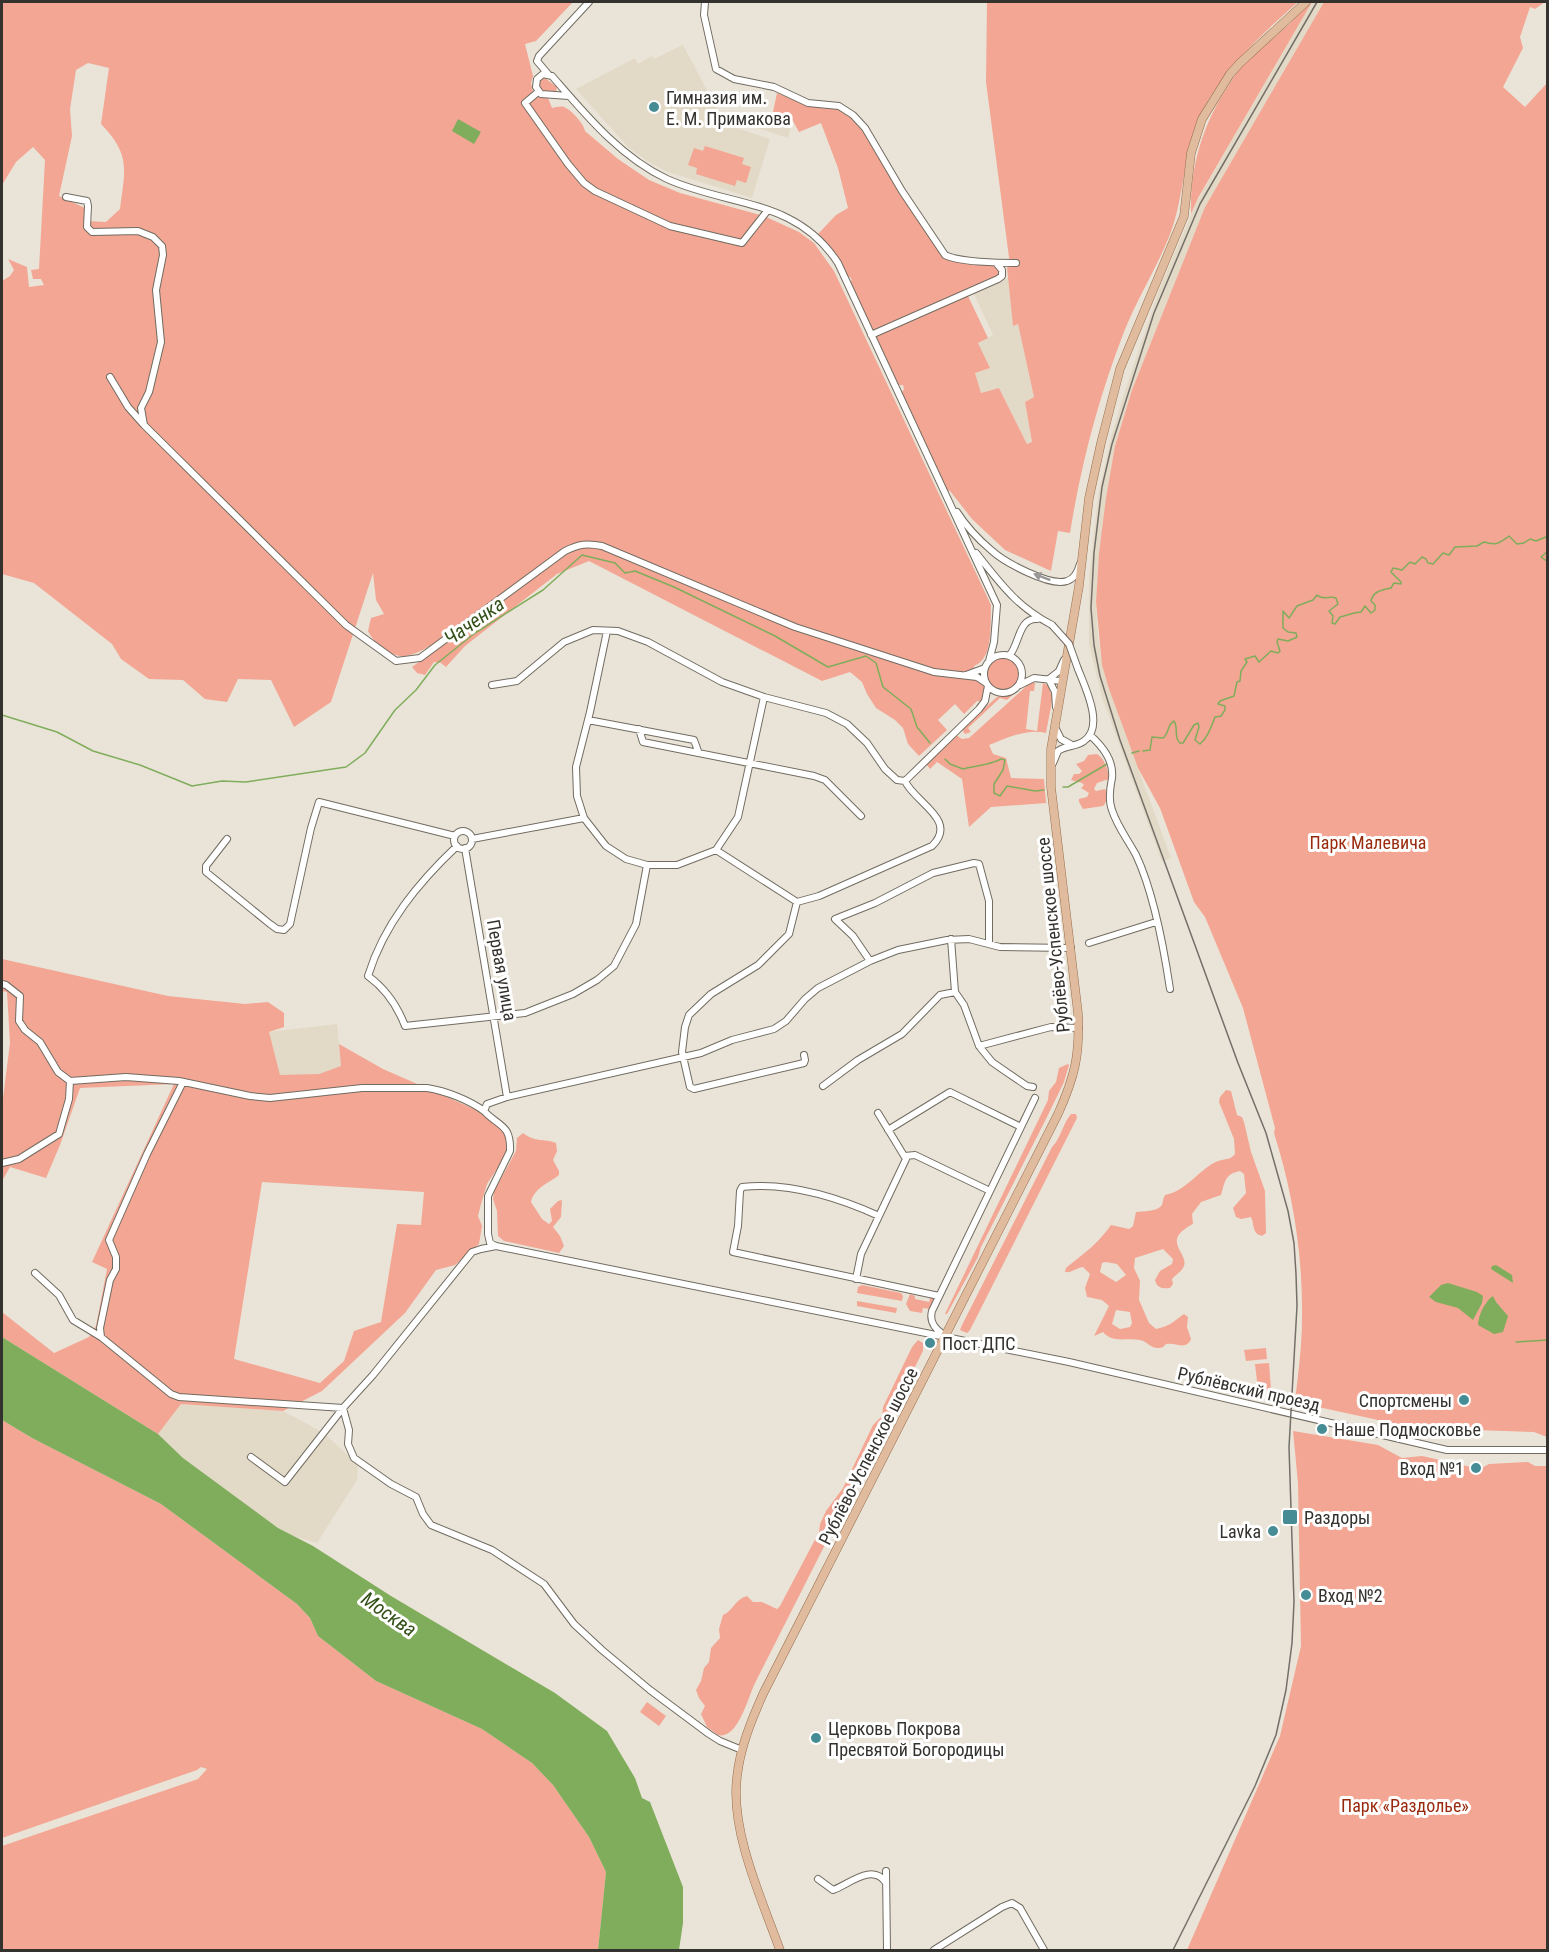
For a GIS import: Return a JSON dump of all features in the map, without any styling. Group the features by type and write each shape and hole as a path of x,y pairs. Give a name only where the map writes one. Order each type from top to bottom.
{"main road":[{"name":"Рублёво-Успенское шоссе","path":"780,1950 755,1879 739,1821 736,1790 742,1750 763,1694 1064,1101 1077,1062 1079,1028 1050,778 1054,725 1083,555 1089,498 1116,382 1184,216 1191,153 1199,127 1230,74 1305,2"}],"street":[{"path":"589,2 539,56 537,61 605,135 651,171 679,184 768,210 806,229 821,241 838,263 997,605 994,642 984,675 987,684 985,701"},
{"path":"705,2 704,15 716,69 734,79 774,87 808,103 839,106 865,128 902,191 945,255 997,264 1016,263"},
{"path":"548,74 541,75 537,79 538,92 545,95 569,96"},
{"path":"538,92 525,103 557,150 584,183 611,200 670,226 742,243 768,210"},
{"path":"66,197 87,201 87,227 92,232 138,231 153,237 162,246 163,255 156,290 161,342 149,392 141,408 144,425"},
{"path":"871,335 998,279 1002,276 1002,270 997,264"},
{"path":"111,377 128,407 144,425 346,625 396,661 420,658 565,551 588,543 602,546 795,627 934,672 977,677 1000,694"},
{"path":"946,495 964,522 993,552 1035,575 1054,582 1068,581 1074,576 1083,555"},
{"path":"968,543 1010,595 1030,614 1052,625 1069,644 1078,669 1094,720 1090,735 1083,742 1058,752 1050,778"},
{"path":"989,661 995,657 1007,655 1017,644 1024,624 1031,619 1041,619"},
{"path":"492,685 517,681 564,642 593,630 618,631 648,642 722,682 764,697 826,713 847,724 867,743 885,769 897,780 905,781"},
{"path":"607,631 576,767 577,796 584,818 606,846 626,859 647,865 677,865 716,850 738,817 764,697"},
{"path":"994,642 999,650 1020,664 1034,678"},
{"path":"1017,644 1023,677 1018,687"},
{"path":"1048,680 1059,671 1068,649"},
{"path":"963,676 985,668"},
{"path":"905,781 985,701 1008,693 1034,678 1062,681"},
{"path":"1048,680 1055,693 1056,712"},
{"path":"588,720 694,740 698,751"},
{"path":"1054,725 1061,739 1073,745"},
{"path":"639,729 643,742 698,751 825,780 861,816"},
{"path":"1090,735 1103,748 1108,757 1112,770 1110,806 1145,879 1165,958 1170,989"},
{"path":"716,850 798,902 819,896 932,846 938,840 941,830 937,817 909,789 905,781"},
{"path":"227,839 206,866 206,872 270,924 277,929 284,930 290,924 319,802 455,836"},
{"path":"472,839 584,818"},
{"path":"455,836 466,831 472,839"},
{"path":"455,836 457,846"},
{"path":"457,846 465,848 472,839"},
{"path":"457,846 429,872 398,911 368,976 391,999 405,1026 525,1012 558,1001 597,980 614,966 636,924 647,865"},
{"name":"Первая улица","path":"465,848 507,1097"},
{"path":"870,961 853,936 835,919 875,903 933,873 974,863 979,864 989,902 989,944"},
{"path":"798,902 789,934 759,965 711,994 689,1015 685,1027 682,1058 690,1087 694,1089 804,1063 804,1055"},
{"path":"1089,943 1156,922"},
{"path":"484,1111 487,1104 507,1097 706,1052 732,1040 774,1029 786,1021 818,988 870,961 898,950 951,939 973,939 1000,947 1071,948"},
{"path":"951,939 955,992 964,1005 979,1046 992,1062 1027,1086 1033,1087"},
{"path":"2,984 20,996 20,1021 25,1030 40,1042 58,1072 70,1081 126,1077 183,1082 270,1098 362,1088 428,1088 437,1089 484,1111 507,1131 510,1144 510,1151 488,1196 488,1234 490,1243 496,1246"},
{"path":"823,1086 858,1060 902,1034 940,995 955,992"},
{"path":"979,1046 1051,1027 1079,1028"},
{"path":"2,1163 20,1159 59,1134 69,1099 70,1081"},
{"path":"101,1337 100,1328 110,1280 116,1269 116,1257 109,1240 147,1154 183,1082"},
{"path":"888,1130 950,1092 1021,1126"},
{"path":"946,1336 935,1328 932,1311 1035,1098"},
{"path":"855,1279 861,1254 905,1162 905,1156 878,1113"},
{"path":"905,1156 915,1155 990,1191"},
{"path":"879,1216 844,1200 782,1187 744,1186 740,1189 738,1226 733,1252 939,1296"},
{"path":"251,1456 285,1482 472,1252 496,1246"},
{"name":"Рублёвский проезд","path":"496,1246 1069,1362 1447,1450 1548,1450"},
{"path":"35,1273 59,1294 73,1320 101,1337 171,1394 179,1397 343,1408"},
{"path":"343,1408 349,1430 348,1444 354,1458 391,1484 416,1497 423,1514 431,1525 492,1550 544,1584 574,1624 643,1685 709,1734 742,1750"},
{"path":"886,1871 886,1950"},
{"path":"818,1879 833,1890 857,1877 875,1874 882,1876 886,1883"},
{"path":"934,1950 1002,1906 1012,1903 1020,1908 1044,1950"}],"shaded area":[{"path":"1312,2 1324,2 1205,207 1132,390 1115,446 1099,553 1097,627 1102,665 1109,689 1171,858 1162,862 1102,697 1089,644 1089,579 1098,497 1111,437 1124,394 1159,290 1198,199"},
{"name":"Гимназия им. Е. М. Примакова","path":"683,45 725,124 770,139 752,198 668,172 647,161 629,148 576,89 635,58 638,64 652,56 654,59"},
{"path":"766,113 792,123 788,138 751,126 755,114 765,117"},
{"path":"1008,278 1013,325 1018,324 1034,397 1025,402 1032,442 1027,444 999,388 981,393 975,373 989,368 978,343 993,335 973,292"},
{"path":"337,1024 341,1066 319,1074 280,1076 269,1032"},
{"path":"181,1404 283,1411 324,1433 358,1465 357,1480 317,1543 293,1536 278,1528 183,1458 158,1434"}],"green space":[{"path":"2,2 573,2 536,41 525,44 533,76 531,83 533,92 542,98 548,98 552,108 559,106 569,110 585,131 618,159 649,180 680,193 764,216 799,232 814,243 834,271 991,605 988,648 985,656 974,666 977,678 987,687 982,701 977,701 964,714 955,704 938,720 947,730 919,756 908,744 903,728 876,708 862,682 850,672 822,681 589,561 557,574 465,646 446,667 434,662 425,675 417,673 412,667 474,622 469,617 439,640 413,654 402,656 389,652 376,643 368,631 371,618 384,614 376,600 373,573 331,702 294,727 271,680 238,679 227,702 205,699 183,680 149,679 121,659 112,644 34,583 2,574 2,281 14,270 8,259 27,267 29,287 44,285 41,279 33,279 31,270 39,269 45,160 33,147 16,162 2,185","holes":["88,63 109,68 101,124 111,135 122,154 124,173 120,209 106,222 86,221 85,208 59,196 72,136 70,109 76,70"]},
{"path":"987,2 1298,2 1235,63 1214,91 1198,122 1192,138 1179,205 1169,237 1129,320 1115,356 1092,431 1070,533 1058,531 1051,571 1005,550 972,519 950,491 945,490 901,394 904,389 903,385 898,385 875,336 964,295 968,296 988,338 978,343 990,368 975,373 981,393 999,388 1027,444 1032,442 1025,402 1034,397 1018,324 1013,326 1007,268 1010,265 986,82"},
{"path":"1309,2 1312,2 1198,198 1191,214 1195,164 1204,132 1218,102 1238,71"},
{"name":"Парк Малевича","path":"1324,2 1545,2 1535,9 1530,7 1520,37 1523,48 1503,87 1525,107 1547,83 1547,1437 1534,1432 1415,1428 1295,1402 1302,1329 1301,1272 1296,1225 1287,1179 1274,1133 1275,1128 1243,1008 1205,917 1194,902 1160,808 1138,768 1102,665 1096,602 1099,553 1115,446 1132,390 1205,207"},
{"path":"545,78 557,87 556,92 541,92 538,83"},
{"path":"777,93 809,106 838,108 848,115 865,134 943,257 951,261 997,266 1000,272 998,276 875,331 872,330 849,283 852,280 818,234 836,215 848,208 838,168 821,123 799,132 793,121 773,112"},
{"path":"705,146 744,158 742,164 751,167 746,183 737,180 735,186 696,174 697,168 688,165 694,148 703,151"},
{"path":"1003,658 1015,663 1020,675 1015,687 1003,692 991,687 986,675 991,663"},
{"path":"1031,682 1035,683 1034,691 1030,691 1026,729 1037,731 1043,683 1051,687 1050,692 1053,696 1046,733 1024,733 989,745 993,754 1006,758 1011,778 1044,779 1046,803 991,807 969,827 962,779 937,762 930,769 926,764 956,735 962,739 969,738"},
{"path":"1016,692 1007,700 1000,698 968,728 971,732 965,734 963,727 997,697"},
{"path":"1097,754 1106,765 1109,779 1097,783 1094,789 1096,791 1105,789 1106,801 1103,806 1083,809 1079,799 1087,797 1089,793 1081,788 1084,785 1082,783 1071,780 1074,774 1082,771 1076,764 1084,761 1088,755"},
{"path":"2,959 168,996 245,1004 268,1002 284,1013 284,1027 269,1032 280,1075 319,1074 341,1066 339,1044 383,1069 481,1112 507,1137 506,1155 487,1184 481,1204 478,1216 482,1226 479,1244 455,1265 436,1270 405,1313 322,1391 283,1411 181,1404 158,1434 2,1337 2,1312 54,1353 89,1337 96,1326 107,1269 92,1262 174,1084 80,1088 46,1178 10,1167 2,1181 2,1106 10,1043 7,992 2,991","holes":["262,1182 424,1192 421,1225 397,1224 381,1322 354,1331 344,1361 320,1383 234,1359"]},
{"path":"1068,1064 1064,1082 1046,1119 978,1257 945,1314 1048,1100 1049,1091 1056,1082 1059,1068"},
{"path":"1226,1090 1231,1091 1237,1115 1242,1117 1244,1122 1251,1152 1265,1191 1266,1233 1262,1236 1257,1234 1251,1217 1241,1219 1236,1217 1233,1208 1246,1193 1244,1174 1240,1171 1231,1174 1226,1180 1221,1195 1201,1202 1192,1214 1193,1224 1178,1236 1178,1248 1185,1263 1172,1279 1173,1284 1170,1288 1160,1287 1155,1280 1160,1271 1172,1264 1173,1259 1163,1249 1135,1258 1134,1268 1140,1281 1139,1300 1149,1323 1156,1329 1161,1328 1184,1314 1188,1317 1187,1327 1191,1339 1189,1343 1186,1345 1166,1344 1158,1348 1140,1340 1111,1338 1103,1332 1094,1336 1109,1306 1102,1300 1087,1297 1085,1288 1090,1274 1083,1267 1065,1272 1066,1268 1095,1243 1111,1225 1129,1229 1133,1226 1136,1212 1160,1207 1165,1195 1180,1189 1211,1164 1235,1154 1234,1139 1219,1102","holes":["1102,1263 1117,1264 1126,1275 1116,1282 1100,1272","1116,1310 1130,1312 1132,1323 1130,1327 1120,1329 1112,1324"]},
{"path":"1071,1114 1076,1114 1077,1118 970,1330 967,1333 960,1330 1052,1147"},
{"path":"523,1133 532,1138 556,1143 557,1151 553,1160 559,1175 539,1189 531,1202 542,1219 549,1224 552,1221 550,1209 562,1200 561,1217 553,1227 564,1246 559,1253 504,1241 498,1236 494,1191 516,1151 517,1138"},
{"path":"862,1285 901,1293 902,1301 857,1293 858,1287"},
{"path":"910,1294 915,1296 915,1299 929,1302 930,1298 936,1299 930,1309 923,1308 922,1313 910,1311 906,1304"},
{"path":"857,1301 897,1308 896,1313 857,1306"},
{"path":"918,1340 923,1343 923,1351 754,1685 741,1717 731,1731 725,1735 718,1735 707,1727 701,1714 705,1706 696,1690 704,1668 709,1662 711,1648 720,1638 719,1629 723,1615 747,1596 753,1602 762,1602 777,1609 780,1606 819,1532 826,1511 843,1488 873,1425 882,1416 883,1407 912,1347"},
{"path":"1266,1348 1267,1359 1246,1361 1244,1350"},
{"path":"1269,1363 1271,1389 1258,1390 1255,1364"},
{"path":"2,1420 32,1438 161,1504 297,1604 310,1618 318,1636 376,1681 482,1729 532,1763 553,1785 589,1837 606,1872 598,1950 2,1950 2,1846 198,1779 207,1769 201,1767 2,1838"},
{"name":"Парк «Раздолье»","path":"1293,1431 1378,1445 1402,1458 1422,1456 1480,1469 1489,1464 1528,1462 1535,1466 1547,1466 1547,1950 1187,1950 1280,1736 1301,1646 1298,1483"},
{"path":"647,1702 666,1716 659,1726 640,1712"}],"water":[{"path":"458,119 481,132 474,144 452,131"},
{"path":"1496,1265 1512,1275 1513,1283 1491,1269"},
{"path":"1448,1283 1483,1296 1473,1320 1458,1308 1436,1302 1429,1297 1441,1285"},
{"path":"1493,1296 1508,1316 1503,1332 1494,1334 1478,1325 1482,1309"},
{"name":"Москва","path":"2,1337 158,1434 183,1458 278,1528 313,1546 391,1596 555,1693 607,1731 635,1778 642,1798 650,1802 683,1887 683,1923 679,1950 598,1950 606,1872 589,1837 553,1785 532,1763 482,1729 376,1681 318,1636 310,1618 297,1604 161,1504 32,1438 2,1420"}],"waterway":[{"name":"Чаченка","path":"1143,751 1150,750 1152,737 1163,738 1174,721 1180,743 1183,743 1194,725 1198,723 1195,740 1200,744 1209,732 1215,717 1221,716 1225,710 1225,706 1218,704 1220,701 1234,696 1241,671 1247,662 1245,659 1255,656 1259,662 1271,651 1278,653 1280,651 1278,639 1288,641 1297,637 1296,633 1288,632 1283,628 1283,611 1289,618 1297,606 1313,600 1317,595 1322,598 1334,597 1338,604 1329,611 1333,616 1332,623 1335,624 1340,617 1361,612 1365,606 1371,613 1375,610 1375,605 1371,601 1374,595 1391,588 1394,583 1401,584 1391,572 1393,568 1402,570 1410,562 1415,564 1422,557 1428,563 1433,564 1443,553 1449,555 1455,547 1477,546 1484,542 1495,544 1509,536 1517,544 1530,539 1536,541 1546,537 1548,541"},
{"name":"Чаченка","path":"1548,551 1541,557 1548,562"},
{"name":"Чаченка","path":"2,715 57,732 93,751 140,765 192,786 222,781 246,782 346,767 365,753 395,710 416,690 435,665 475,633 543,590 582,555 615,563 625,573 635,571 674,587 775,636 828,667 866,656 876,663 883,687 911,709 917,727 930,743"},
{"name":"Чаченка","path":"1132,753 1139,751"},
{"name":"Чаченка","path":"945,759 950,764 963,769 1001,759 1005,760 1003,770 994,784 994,793 1000,796 1007,786 1035,791 1044,790"},
{"name":"Чаченка","path":"1063,787 1068,787 1107,764"},
{"path":"1516,1342 1548,1340"}],"railway":[{"path":"1173,1950 1255,1786 1276,1735 1286,1690 1294,1602 1289,1447 1297,1306 1296,1274 1294,1243 1288,1211 1266,1133 1238,1063 1120,740 1100,676 1094,645 1091,608 1094,553 1102,487 1112,444 1154,313 1200,204 1317,2"}],"place":[{"name":"Гимназия им. Е. М. Примакова","path":"654,107"},
{"name":"Пост ДПС","path":"930,1343"},
{"name":"Спортсмены","path":"1464,1400"},
{"name":"Наше Подмосковье","path":"1322,1429"},
{"name":"Вход №1","path":"1476,1468"},
{"name":"Раздоры","path":"1290,1517"},
{"name":"Lavka","path":"1273,1531"},
{"name":"Вход №2","path":"1306,1595"},
{"name":"Церковь Покрова Пресвятой Богородицы","path":"816,1738"}]}
